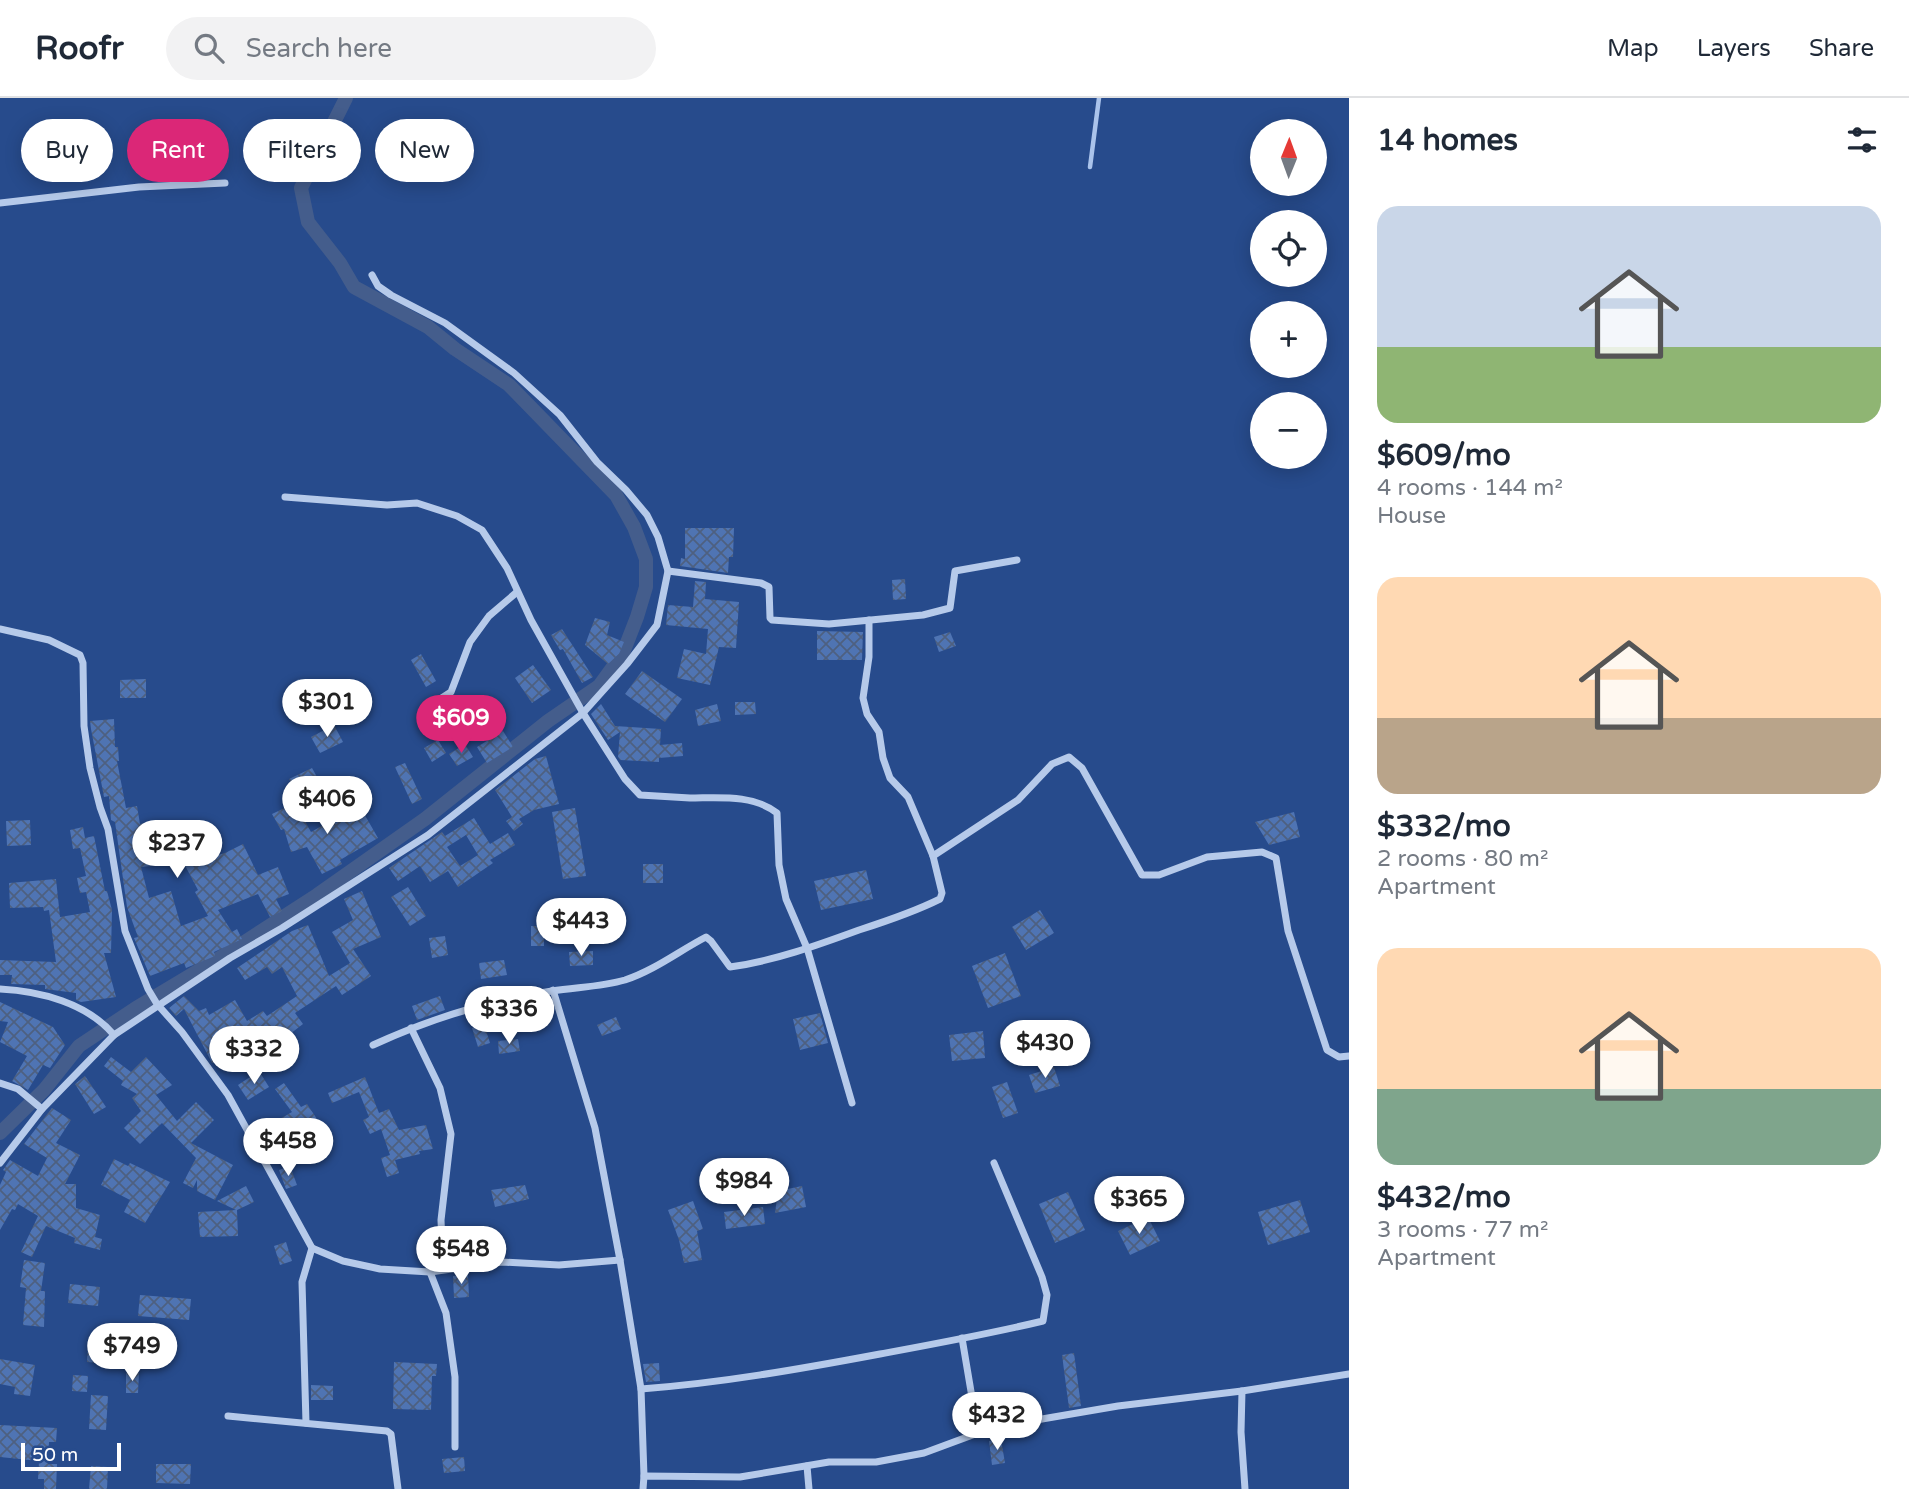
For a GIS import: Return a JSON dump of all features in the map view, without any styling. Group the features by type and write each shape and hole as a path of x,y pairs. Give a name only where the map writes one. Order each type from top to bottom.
{"street":[{"path":"0,203 139,187 226,183"},
{"path":"0,1163 41,1108 112,1033 156,1002 282,928 428,835 582,710 627,664 657,625 668,571 658,537 647,515 597,462 561,415 481,347 445,323 391,295 378,286 372,275"},
{"path":"285,496 387,505 417,503 457,516 482,530 495,547 570,691 625,779 640,794 692,798 719,796 771,808 777,813 779,865 786,899 807,948 852,1103"},
{"path":"668,571 761,583 769,587 772,620 829,624 923,615 950,608 955,571 1017,560"},
{"path":"423,710 451,692 470,642 489,616 517,592"},
{"path":"373,1045 411,1028 476,1006 554,990 625,980 706,937 712,941 730,967 753,964 807,948 940,899 942,893 933,856 908,797 890,778 883,758 879,732 865,706 863,698 869,657 869,620"},
{"path":"0,629 48,640 80,655 83,663 84,726 90,768 108,829 125,931 148,989 228,1095 312,1248 343,1261 380,1269 430,1272 502,1262 559,1265 620,1260"},
{"path":"933,856 1018,800 1052,764 1069,757 1082,768 1142,875 1159,875 1207,857 1262,852 1276,858 1288,931 1327,1051 1339,1057 1349,1056"},
{"path":"0,989 25,990 76,1006 100,1021 112,1033"},
{"path":"554,990 595,1128 620,1260 640,1389 643,1489"},
{"path":"411,1028 440,1088 452,1134 441,1220 443,1269"},
{"path":"0,1083 18,1089 41,1108"},
{"path":"640,1389 692,1385 802,1368 1043,1321 1046,1295 1042,1277 994,1163"},
{"path":"306,1423 302,1282 312,1248"},
{"path":"430,1272 446,1313 455,1377 455,1447"},
{"path":"962,1338 978,1433"},
{"path":"644,1476 740,1477 829,1462 876,1462 924,1453 978,1433 1096,1410 1349,1374"},
{"path":"1242,1391 1241,1432 1245,1489"},
{"path":"228,1416 387,1431 391,1434 398,1489"},
{"path":"807,1466 809,1489"}],"building":[{"path":"685,528 734,528 733,557 729,557 728,573 680,566 681,558 685,559"},
{"path":"905,579 906,599 893,600 892,580"},
{"path":"695,581 706,582 705,599 739,602 736,648 719,647 710,685 677,678 684,649 706,654 708,629 666,625 668,605 693,607"},
{"path":"595,618 610,622 607,635 624,642 619,654 608,664 585,645"},
{"path":"562,629 593,677 582,683 563,649 560,650 551,635"},
{"path":"817,631 863,632 862,660 817,660"},
{"path":"950,632 956,646 939,652 934,637"},
{"path":"421,654 436,681 426,687 411,660"},
{"path":"533,665 551,690 532,703 515,678"},
{"path":"642,671 682,699 665,722 625,694"},
{"path":"146,679 146,698 120,698 120,680"},
{"path":"298,679 314,686 307,704 290,697"},
{"path":"735,702 755,702 756,714 735,715"},
{"path":"601,704 615,726 661,729 660,745 682,743 683,756 659,758 659,762 620,760 620,732 608,740 591,714"},
{"path":"717,704 721,721 698,726 695,710"},
{"path":"114,719 115,747 118,747 117,761 126,808 137,806 140,824 145,823 151,866 141,867 149,898 171,891 181,926 208,916 180,856 196,848 201,859 225,853 243,844 258,875 278,867 289,894 276,899 282,911 270,917 258,894 218,910 232,932 237,929 242,939 214,952 215,956 186,968 184,963 150,976 134,938 138,937 127,907 115,822 111,820 109,796 104,797 91,729 90,721"},
{"path":"334,725 343,742 320,753 311,737"},
{"path":"503,731 513,747 487,763 477,747"},
{"path":"438,740 446,753 432,762 424,748"},
{"path":"465,744 473,757 457,766 449,754"},
{"path":"546,756 559,804 534,810 519,819 523,824 514,831 506,821 512,817 495,790 535,759"},
{"path":"405,763 422,799 412,804 395,767"},
{"path":"312,768 321,784 298,796 289,779"},
{"path":"295,803 311,832 359,805 378,838 340,860 342,864 322,874 307,847 291,852 284,829 281,830 272,814"},
{"path":"575,808 586,876 563,879 552,812"},
{"path":"1294,812 1300,837 1269,845 1255,822"},
{"path":"474,818 490,844 508,833 515,845 490,860 493,863 458,887 448,871 430,882 420,866 398,881 389,868 442,832 445,836","holes":["466,835 478,855 460,866 447,847"]},
{"path":"30,820 31,845 7,846 6,821"},
{"path":"83,827 85,838 94,836 105,891 112,910 111,953 104,953 116,997 81,1002 76,1000 76,993 45,989 45,985 11,984 12,975 0,975 0,960 56,962 49,910 44,911 43,907 10,908 9,883 56,879 60,917 90,912 86,892 80,893 77,878 86,876 80,848 73,849 70,830"},
{"path":"643,864 663,864 663,883 643,883"},
{"path":"866,870 873,899 821,910 814,881"},
{"path":"408,887 426,916 410,926 391,897"},
{"path":"362,891 381,937 353,949 371,976 342,995 336,986 295,1013 303,1024 264,1054 269,1062 254,1073 239,1051 212,1063 184,1009 176,1016 169,1008 184,996 199,1011 206,1008 209,1015 235,1000 247,1021 263,1011 267,1016 297,996 282,967 272,974 267,967 245,980 237,968 292,931 308,925 329,976 350,963 332,932 353,920 344,899"},
{"path":"1040,910 1054,933 1026,950 1012,927"},
{"path":"531,926 544,926 544,946 531,946"},
{"path":"445,936 448,955 432,958 429,938"},
{"path":"593,951 593,965 570,966 569,952"},
{"path":"1005,953 1021,996 988,1008 972,966"},
{"path":"504,960 507,975 481,979 479,963"},
{"path":"440,996 445,1010 417,1020 412,1006"},
{"path":"0,1002 53,1027 65,1045 50,1068 43,1065 28,1090 12,1081 27,1056 0,1042 8,1022 0,1021"},
{"path":"820,1013 828,1043 800,1050 793,1019"},
{"path":"616,1017 621,1029 602,1036 597,1025"},
{"path":"484,1024 490,1043 478,1047 472,1028"},
{"path":"983,1031 985,1058 952,1061 949,1035"},
{"path":"518,1039 520,1051 499,1054 498,1041"},
{"path":"111,1057 131,1072 146,1057 172,1085 156,1095 177,1121 196,1102 214,1120 191,1143 233,1165 215,1200 197,1191 197,1180 193,1188 183,1183 196,1158 162,1123 140,1144 124,1128 141,1111 132,1098 137,1094 121,1085 123,1081 104,1066"},
{"path":"1054,1067 1060,1086 1035,1093 1029,1075"},
{"path":"259,1071 269,1087 248,1100 238,1085"},
{"path":"85,1076 106,1107 94,1114 75,1084"},
{"path":"365,1077 379,1113 389,1109 399,1130 426,1125 433,1149 395,1160 399,1173 387,1177 381,1158 390,1155 381,1129 370,1134 363,1120 369,1117 359,1092 332,1103 328,1093"},
{"path":"1007,1082 1018,1113 1003,1118 992,1087"},
{"path":"284,1083 301,1107 307,1104 321,1125 290,1142 276,1121 292,1112 275,1089"},
{"path":"52,1108 71,1120 56,1143 80,1155 65,1184 76,1184 76,1208 100,1215 95,1237 102,1239 100,1250 74,1243 75,1238 46,1226 32,1257 21,1252 38,1216 18,1204 0,1230 0,1185 6,1172 3,1170 10,1160 38,1176 47,1158 24,1144"},
{"path":"114,1159 128,1166 130,1163 170,1182 145,1223 124,1212 130,1200 101,1185"},
{"path":"290,1166 297,1185 286,1189 279,1170"},
{"path":"525,1185 529,1199 495,1207 491,1190"},
{"path":"246,1186 254,1202 237,1210 238,1236 200,1237 198,1212 236,1210 217,1201"},
{"path":"802,1186 806,1207 775,1213 778,1191"},
{"path":"1068,1192 1085,1230 1055,1243 1039,1204"},
{"path":"1300,1200 1310,1232 1268,1245 1258,1212"},
{"path":"693,1201 703,1229 697,1231 702,1260 684,1263 668,1210"},
{"path":"763,1207 765,1224 726,1229 724,1212"},
{"path":"1148,1217 1160,1241 1130,1255 1118,1231"},
{"path":"286,1242 292,1261 280,1265 274,1246"},
{"path":"24,1260 45,1263 41,1291 45,1291 44,1327 23,1325 26,1288 20,1287"},
{"path":"468,1275 469,1297 454,1298 453,1276"},
{"path":"70,1284 100,1287 98,1306 68,1303"},
{"path":"140,1295 191,1299 189,1320 138,1316"},
{"path":"88,1339 110,1341 109,1364 87,1362"},
{"path":"1074,1353 1081,1406 1069,1408 1062,1355"},
{"path":"0,1359 35,1365 30,1396 14,1394 15,1387 0,1384"},
{"path":"394,1362 437,1364 436,1376 432,1376 431,1410 393,1409"},
{"path":"659,1363 660,1381 646,1382 643,1364"},
{"path":"126,1373 139,1373 138,1393 126,1393"},
{"path":"73,1375 88,1376 87,1392 72,1391"},
{"path":"311,1385 333,1386 333,1400 311,1400"},
{"path":"91,1395 108,1396 106,1430 89,1429"},
{"path":"0,1425 57,1428 56,1442 49,1442 48,1464 57,1464 56,1489 44,1489 44,1479 38,1479 39,1461 0,1457"},
{"path":"1001,1439 1005,1463 992,1465 989,1441"},
{"path":"464,1457 465,1471 444,1473 442,1459"},
{"path":"156,1464 191,1464 190,1484 156,1483"},
{"path":"91,1466 108,1467 107,1489 89,1489"}],"waterway":[{"path":"0,1133 44,1090 79,1046 317,895 425,819 548,721 599,686 623,653 637,617 646,587 646,559 634,527 616,495 509,385 455,349 428,327 354,287 340,263 308,222 301,188 346,98"},
{"path":"1090,167 1099,98"}]}
